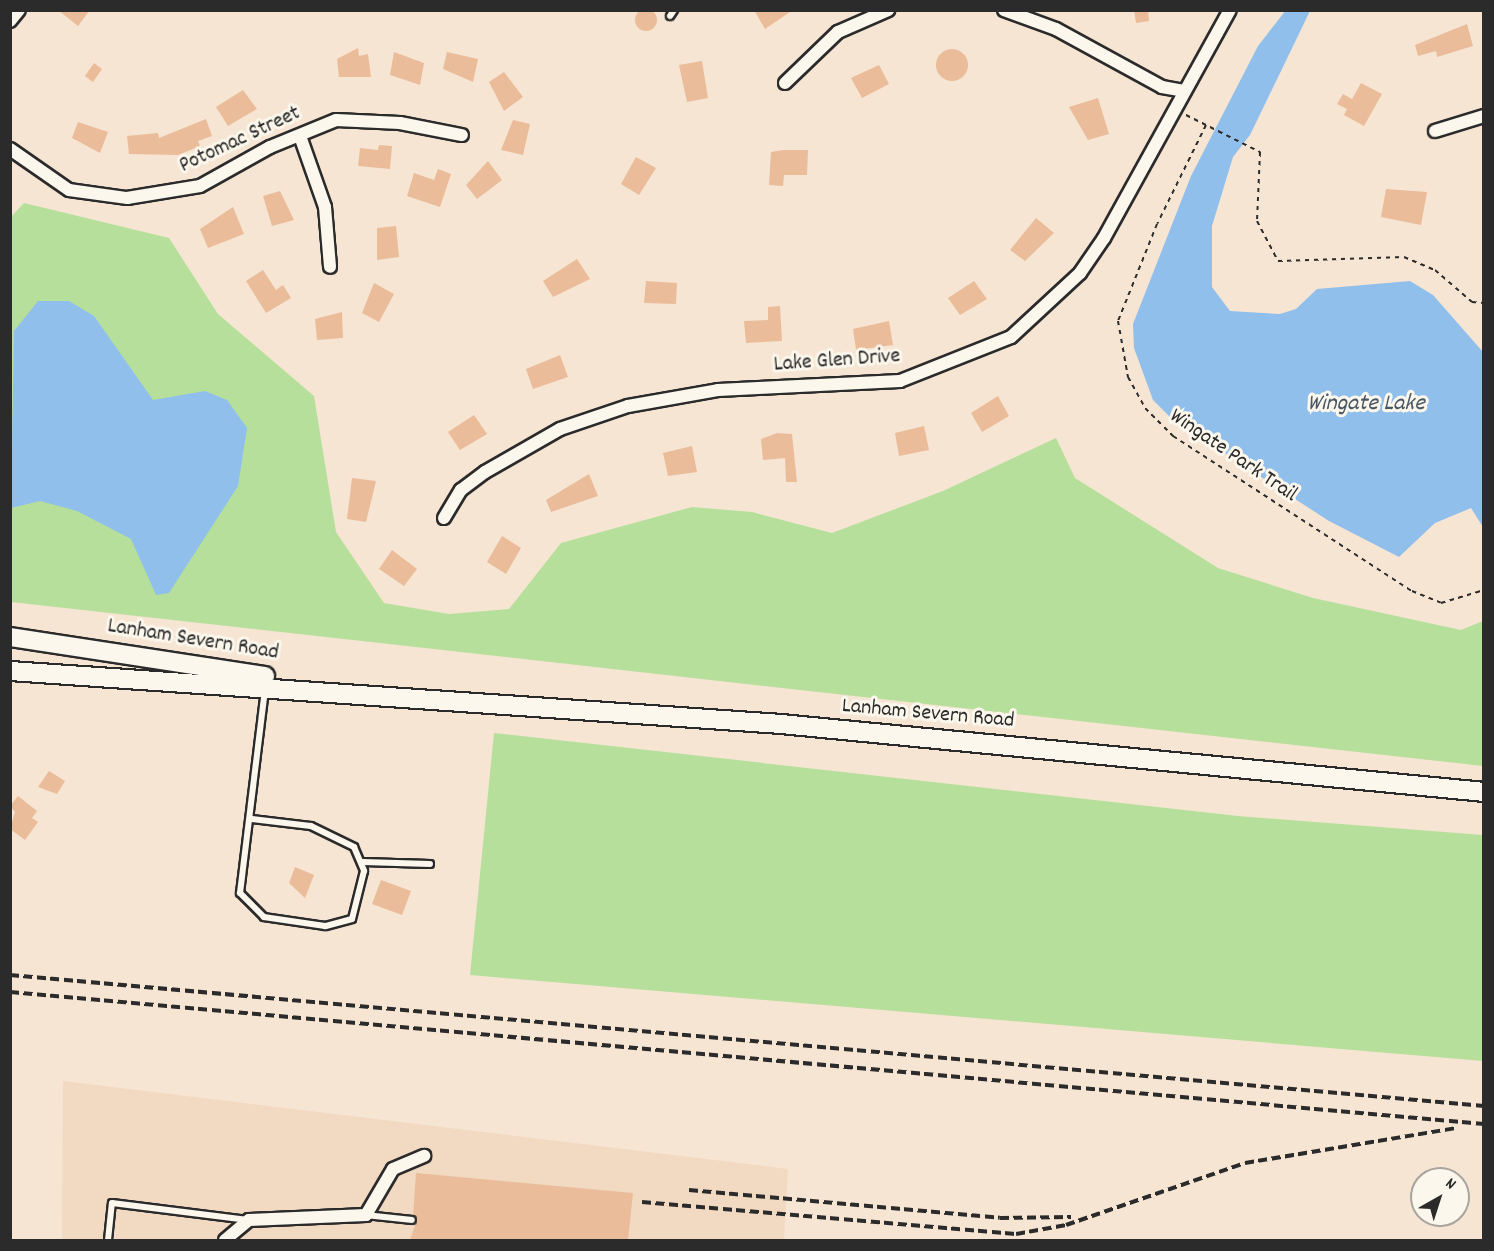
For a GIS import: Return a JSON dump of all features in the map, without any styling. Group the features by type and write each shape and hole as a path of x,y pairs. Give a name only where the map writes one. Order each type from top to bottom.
{"main road":[{"name":"Lanham Severn Road","path":"10,637 368,691"},
{"name":"Lanham Severn Road","path":"10,671 368,691 792,725 1484,792"}],"street":[{"path":"10,21 19,10"},
{"path":"785,83 838,32 888,10"},
{"path":"1004,10 1056,29 1162,87 1184,92"},
{"name":"Lake Glen Drive","path":"444,518 461,490 485,472 561,429 628,406 718,390 900,381 1011,337 1080,273 1230,10"},
{"path":"1435,131 1484,116"},
{"name":"Potomac Street","path":"10,149 69,190 127,198 200,186 336,120 400,123 462,135"},
{"path":"300,136 326,207 330,267"},
{"path":"225,1240 249,1220 366,1215 377,1202 385,1177 402,1163 424,1156"}],"lane":[{"path":"252,819 333,832 354,847 363,862 352,919 325,926 264,917 240,893 252,819 265,686"},
{"path":"363,862 430,864"},
{"path":"108,1240 112,1203 249,1220"},
{"path":"366,1215 412,1220"}],"path":[{"path":"1186,115 1260,152 1257,221 1278,261 1404,256 1435,270 1472,302 1484,303"},
{"name":"Wingate Park Trail","path":"1206,125 1118,321 1128,377 1145,408 1173,436 1412,591 1441,603 1484,590"}],"shaded area":[{"path":"63,1081 788,1169 784,1240 62,1240"}],"green space":[{"path":"24,203 169,238 218,314 314,396 336,532 384,603 449,614 509,609 561,543 692,507 752,512 832,533 943,491 1056,438 1075,478 1218,568 1313,598 1461,630 1483,621 1483,766 11,602 10,218"},
{"path":"494,733 1238,816 1483,835 1483,1061 470,975"}],"water":[{"name":"Wingate Lake","path":"1286,10 1310,11 1250,135 1233,157 1212,226 1212,287 1230,311 1280,314 1296,309 1317,289 1410,281 1433,295 1483,352 1483,527 1471,508 1435,523 1399,557 1329,521 1173,420 1153,400 1134,348 1133,324 1191,176 1258,46"},
{"path":"38,301 69,301 94,316 153,400 205,391 227,400 247,428 238,486 169,593 156,595 131,539 77,511 40,501 11,508 14,331"}],"building":[{"path":"646,9 654,12 657,20 654,28 646,31 638,28 635,20 638,12"},
{"path":"58,10 90,10 78,26"},
{"path":"754,10 793,10 765,29"},
{"path":"1134,10 1148,10 1149,21 1136,23"},
{"path":"1467,24 1473,46 1437,57 1436,51 1418,56 1415,45"},
{"path":"358,48 359,56 368,54 371,77 339,77 337,59"},
{"path":"952,49 963,54 968,65 963,76 952,81 941,76 936,65 941,54"},
{"path":"394,52 424,63 420,85 390,75"},
{"path":"447,52 478,59 473,82 443,69"},
{"path":"702,61 708,98 687,102 679,65"},
{"path":"94,63 102,69 93,82 85,76"},
{"path":"879,65 889,84 862,98 851,78"},
{"path":"504,72 523,97 504,111 489,82"},
{"path":"1361,83 1382,94 1364,126 1344,115 1347,109 1337,104 1343,94 1352,99"},
{"path":"243,90 257,109 228,126 216,107"},
{"path":"1098,98 1109,134 1088,140 1069,107"},
{"path":"206,119 212,136 198,141 200,146 178,155 129,154 127,136 158,133 159,138"},
{"path":"513,120 530,124 523,155 501,150"},
{"path":"78,122 108,132 100,153 72,138"},
{"path":"379,145 392,146 390,169 358,166 360,148 378,150"},
{"path":"808,150 807,175 784,175 783,186 769,185 771,152"},
{"path":"636,157 656,168 639,195 621,184"},
{"path":"488,161 502,180 477,199 466,185"},
{"path":"438,169 451,174 440,207 407,196 414,173 434,180"},
{"path":"1386,189 1427,192 1421,225 1381,217"},
{"path":"280,191 294,220 272,226 263,196"},
{"path":"233,207 244,234 208,248 200,229"},
{"path":"1036,218 1054,233 1025,261 1010,250"},
{"path":"396,226 399,257 377,260 377,228"},
{"path":"577,259 590,279 553,297 543,281"},
{"path":"263,270 276,290 283,285 291,298 266,313 246,281"},
{"path":"646,281 677,283 676,304 644,303"},
{"path":"974,281 987,299 960,315 948,298"},
{"path":"374,283 394,294 379,322 362,313"},
{"path":"780,306 782,341 746,343 744,321 768,320 768,307"},
{"path":"342,312 343,338 317,340 315,319"},
{"path":"889,321 893,345 856,350 853,329"},
{"path":"560,355 568,377 533,389 526,369"},
{"path":"998,396 1009,416 982,432 971,413"},
{"path":"474,415 487,434 460,450 448,432"},
{"path":"924,426 929,450 899,456 895,433"},
{"path":"777,433 792,434 797,482 786,482 785,458 763,460 761,439"},
{"path":"692,446 697,472 668,476 663,453"},
{"path":"589,474 598,496 551,512 546,500"},
{"path":"352,478 376,481 366,522 347,519"},
{"path":"502,536 521,548 506,574 487,562"},
{"path":"392,550 417,569 404,586 379,569"},
{"path":"49,771 65,781 57,794 38,787"},
{"path":"18,796 37,811 32,818 38,822 25,840 10,829 15,812 10,806"},
{"path":"295,867 314,875 305,898 289,883"},
{"path":"381,880 411,891 402,915 372,904"},
{"path":"416,1173 633,1193 628,1240 410,1240 417,1220 413,1215"}],"railway":[{"path":"10,975 1484,1106"},
{"path":"10,992 1484,1124"},
{"path":"642,1202 1016,1234 1066,1225 1245,1163 1457,1128"},
{"path":"689,1190 1000,1218 1071,1217"}]}
